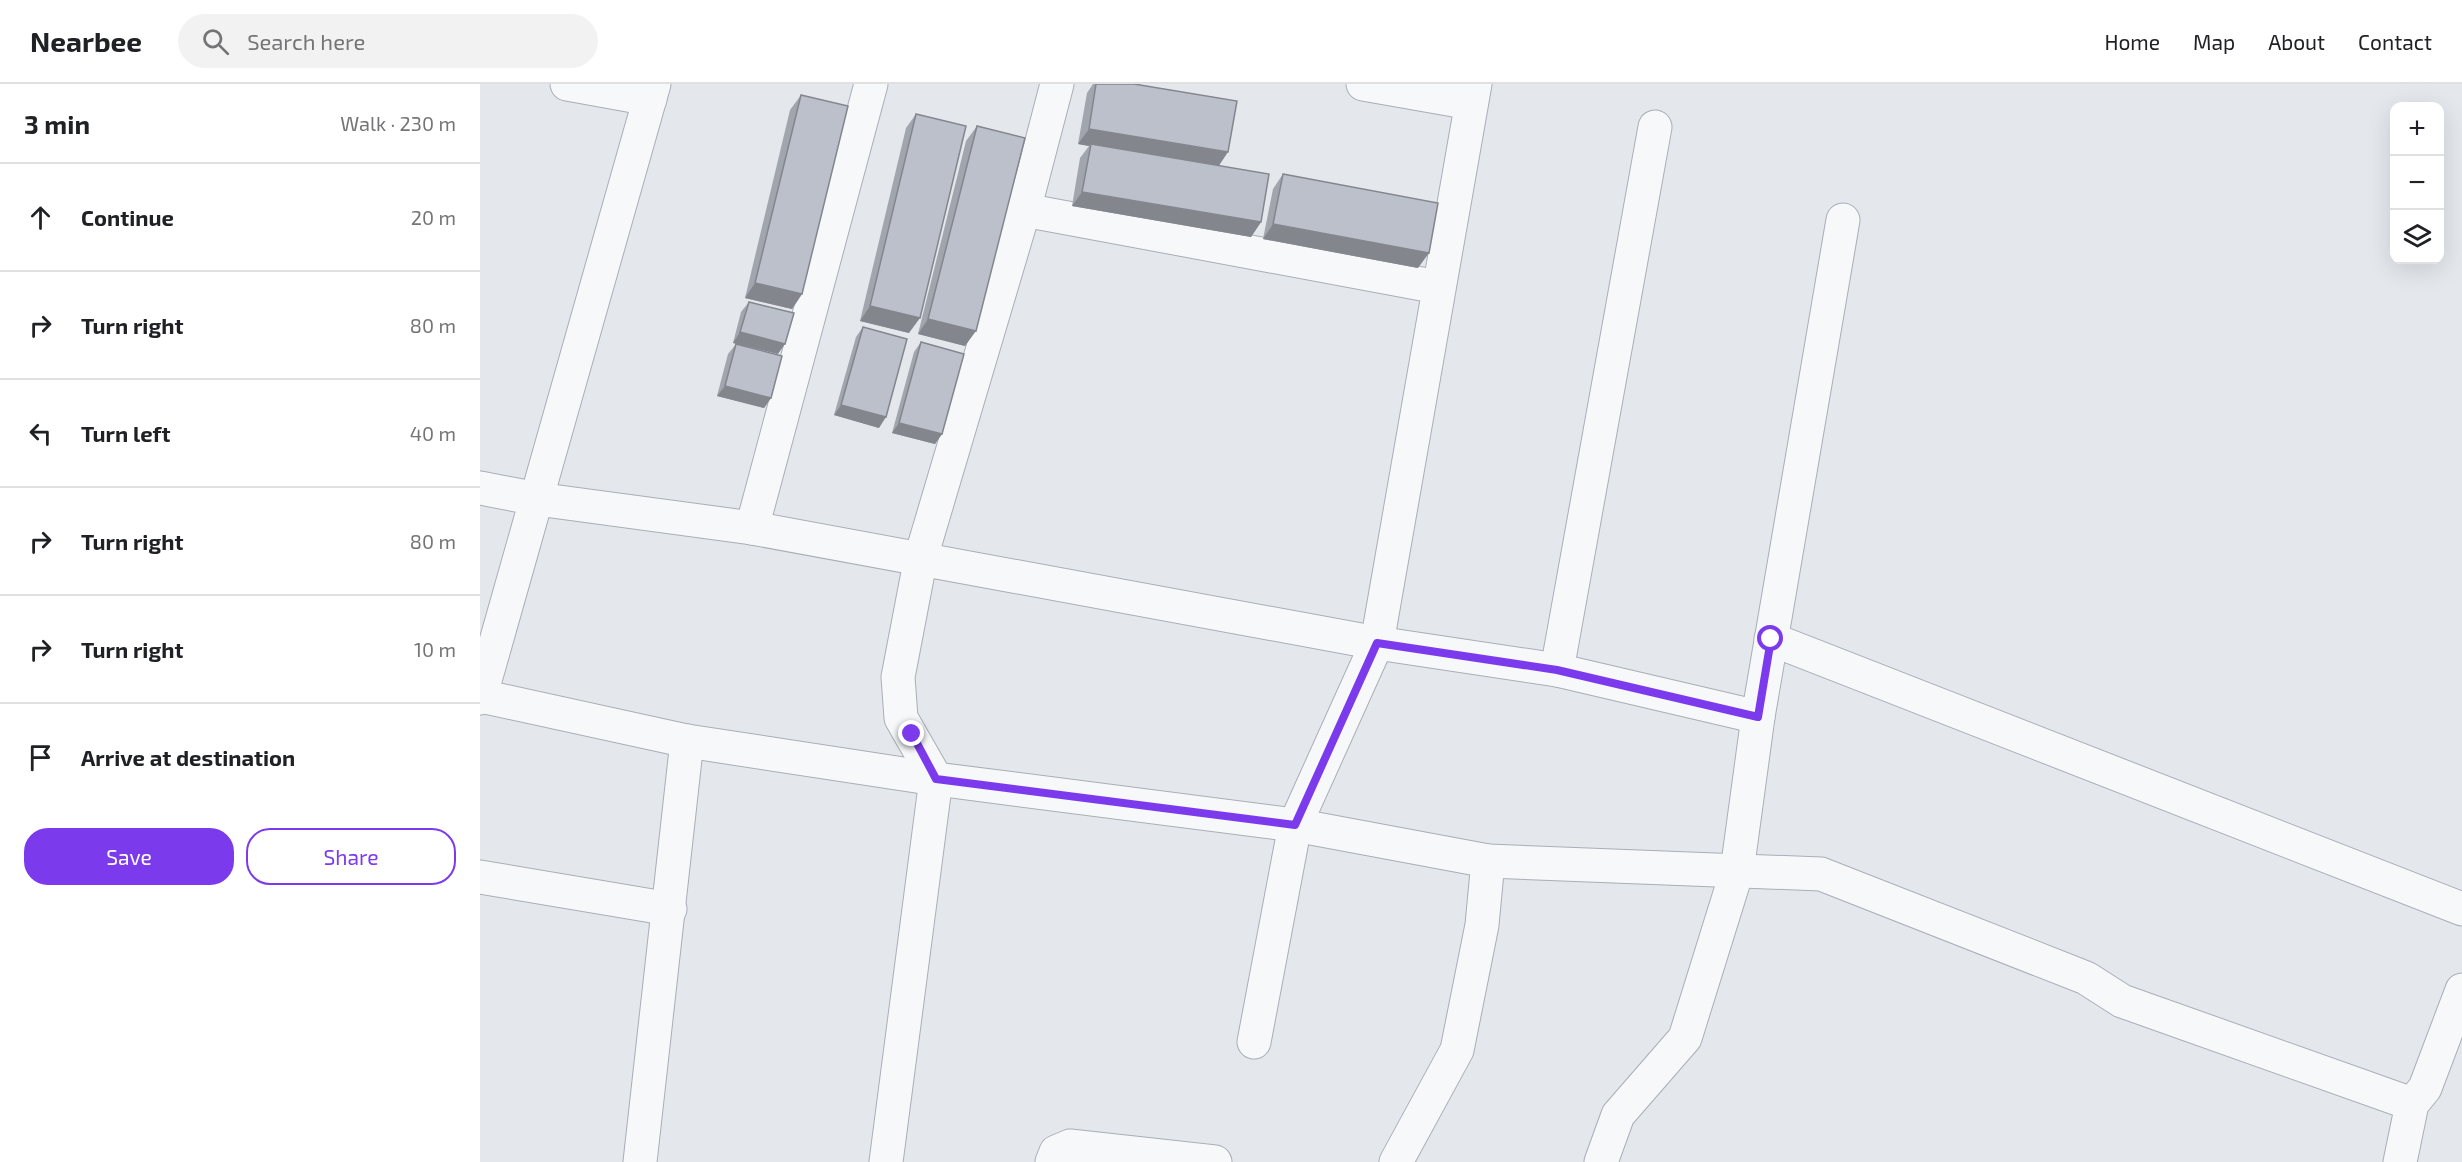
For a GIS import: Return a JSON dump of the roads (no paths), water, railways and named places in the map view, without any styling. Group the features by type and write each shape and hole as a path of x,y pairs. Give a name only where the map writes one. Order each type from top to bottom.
{"street":[{"path":"567,84 652,91 480,697 687,741 936,779 1295,825 1488,861 1821,874 2086,978 2122,1001 2412,1104"},
{"path":"752,528 871,84"},
{"path":"886,1162 936,779 901,718 898,677 921,557 1024,210 1057,84"},
{"path":"1254,1042 1295,825 1377,643 1473,93 1363,84"},
{"path":"1557,670 1655,127"},
{"path":"1024,210 1438,287"},
{"path":"1601,1162 1618,1115 1685,1038 1737,871 1758,717 1843,220"},
{"path":"480,488 537,499 752,528 921,557 1377,643 1557,670 1758,717"},
{"path":"1771,639 2462,909"},
{"path":"640,1162 687,741"},
{"path":"1396,1162 1457,1050 1482,925 1488,861"},
{"path":"480,877 670,909"},
{"path":"2400,1162 2412,1104 2425,1088 2462,990"},
{"path":"1052,1162 1056,1152 1070,1146 1215,1162"}]}
